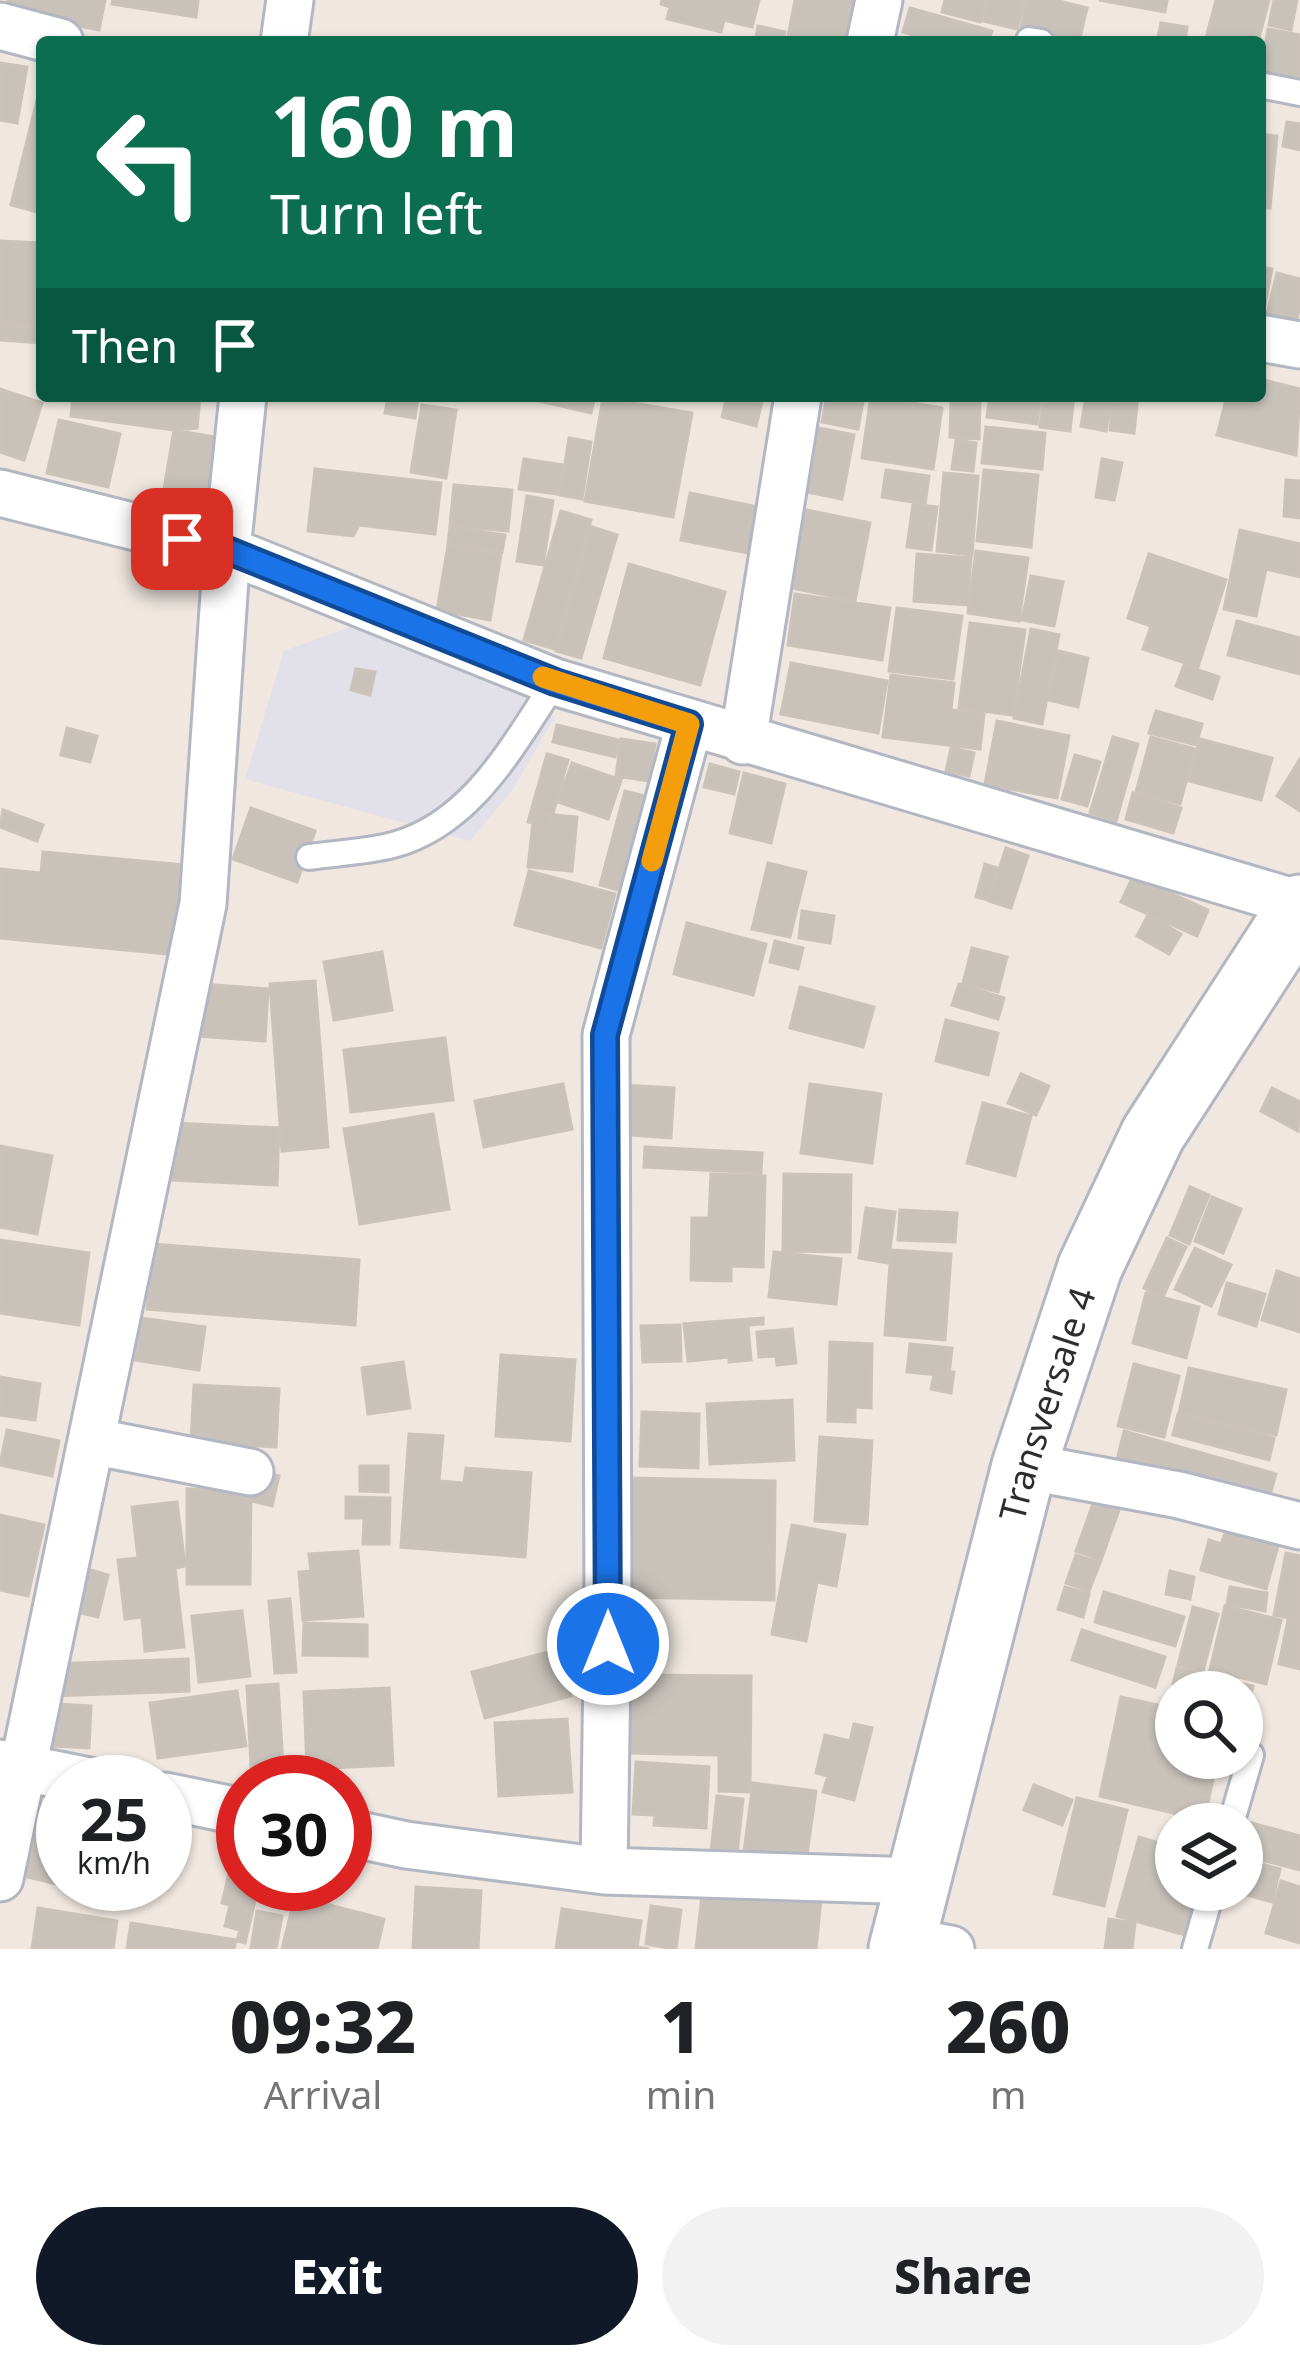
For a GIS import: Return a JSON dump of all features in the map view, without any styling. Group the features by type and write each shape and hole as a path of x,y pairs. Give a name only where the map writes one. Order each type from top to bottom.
{"main road":[{"name":"Transversale 4","path":"918,1930 1024,1466 1090,1267 1153,1134 1300,905"}],"street":[{"path":"285,36 290,0"},
{"path":"870,36 879,0"},
{"path":"0,26 38,36"},
{"path":"1266,339 1300,345"},
{"path":"0,1878 12,1766 91,1441 203,904 227,550 242,402"},
{"path":"743,741 797,402"},
{"path":"0,494 227,550 555,682 1300,905"},
{"path":"604,1871 608,1598 605,1035 689,724"},
{"path":"91,1441 250,1472"},
{"path":"1024,1466 1179,1495 1300,1526"},
{"path":"372,1838 604,1871 918,1930"}],"lane":[{"path":"1266,86 1300,93"},
{"path":"308,857 395,844 437,824 480,792 555,682"},
{"path":"1195,1949 1206,1911"}],"shaded area":[{"path":"353,626 474,664 555,717 513,789 470,841 245,779 284,651"}],"building":[{"path":"8,0 105,0 99,30 6,12"},
{"path":"113,0 198,0 196,17 112,4"},
{"path":"662,0 759,0 752,27 724,20 721,32 667,19 670,7 661,4"},
{"path":"795,0 853,0 847,36 788,36"},
{"path":"945,0 985,0 980,22 942,12"},
{"path":"988,0 1024,0 1017,29 983,21"},
{"path":"1027,0 1055,0 1087,8 1080,36 1020,31"},
{"path":"1099,0 1167,0 1165,12"},
{"path":"1216,0 1269,0 1260,36 1207,36"},
{"path":"1274,0 1297,0 1291,30 1269,25"},
{"path":"910,8 992,31 990,36 903,32"},
{"path":"1161,23 1187,27 1186,36 1158,36"},
{"path":"758,26 785,32 784,36 756,36"},
{"path":"1268,29 1300,35 1300,83 1266,77"},
{"path":"0,63 27,67 17,123 0,120"},
{"path":"36,104 36,211 11,205"},
{"path":"1287,122 1300,124 1300,150 1283,146"},
{"path":"1266,135 1277,136 1270,208 1266,208"},
{"path":"0,241 36,243 36,325 0,323"},
{"path":"1266,268 1272,269 1266,300"},
{"path":"1277,273 1300,279 1293,334 1266,327"},
{"path":"0,326 36,328 36,343 0,340"},
{"path":"1266,380 1300,389 1296,455 1217,435 1225,402 1266,402"},
{"path":"0,389 42,403 24,460 0,452"},
{"path":"72,402 199,402 197,428 174,430 71,416"},
{"path":"387,402 417,402 415,418 385,413"},
{"path":"543,402 594,402 591,413"},
{"path":"602,402 692,413 673,517 585,501"},
{"path":"726,402 762,402 756,426 722,417"},
{"path":"826,402 863,402 858,429 822,422"},
{"path":"870,402 942,408 933,469 862,458"},
{"path":"951,402 980,402 979,439 950,437"},
{"path":"989,402 1040,402 1037,424 987,417"},
{"path":"1043,402 1073,402 1070,431 1040,427"},
{"path":"1085,402 1111,402 1106,431 1081,426"},
{"path":"1113,402 1137,402 1134,433 1110,430"},
{"path":"422,405 456,410 446,478 411,472"},
{"path":"59,420 120,434 108,487 47,473"},
{"path":"986,427 1045,433 1042,469 982,463"},
{"path":"819,428 854,435 842,499 807,492"},
{"path":"174,430 226,439 213,510 162,501"},
{"path":"569,438 591,442 582,499 560,495"},
{"path":"956,440 976,443 973,471 952,469"},
{"path":"524,459 563,465 558,494 519,489"},
{"path":"1102,459 1122,463 1114,500 1096,497"},
{"path":"315,469 441,483 435,534 359,525 353,536 308,531"},
{"path":"886,470 929,476 925,504 882,497"},
{"path":"984,470 1038,475 1031,547 977,541"},
{"path":"944,473 978,476 972,555 937,551"},
{"path":"1286,480 1300,481 1300,518 1284,516"},
{"path":"454,485 512,490 508,531 450,525"},
{"path":"690,493 762,508 753,554 681,540"},
{"path":"527,496 553,501 543,565 517,561"},
{"path":"913,504 937,507 931,550 907,547"},
{"path":"802,509 870,523 855,601 787,587"},
{"path":"561,511 591,520 554,649 524,640"},
{"path":"450,527 505,535 502,552 448,544"},
{"path":"592,527 617,535 581,658 556,651"},
{"path":"1240,530 1300,544 1300,577 1266,569 1256,616 1224,609"},
{"path":"448,545 501,555 490,620 437,610"},
{"path":"976,551 1028,558 1019,621 968,613"},
{"path":"917,554 971,558 967,605 914,601"},
{"path":"1149,554 1226,580 1198,667 1143,649 1151,626 1128,618"},
{"path":"629,564 725,592 700,685 604,658"},
{"path":"1031,576 1063,582 1054,626 1022,620"},
{"path":"795,594 890,608 882,660 788,645"},
{"path":"897,608 962,616 953,679 889,671"},
{"path":"1237,621 1300,638 1300,674 1228,655"},
{"path":"970,623 1025,630 1013,715 959,708"},
{"path":"1031,629 1059,635 1042,724 1014,718"},
{"path":"1059,651 1088,658 1078,707 1048,700"},
{"path":"791,663 887,681 878,733 781,714"},
{"path":"1184,665 1219,677 1212,699 1176,686"},
{"path":"356,669 375,672 370,695 351,690"},
{"path":"891,675 954,683 951,710 984,714 980,749 883,737"},
{"path":"1156,711 1202,724 1196,745 1149,733"},
{"path":"997,721 1069,736 1057,798 985,784"},
{"path":"557,725 619,740 615,757 553,742"},
{"path":"67,728 97,736 90,762 61,755"},
{"path":"1113,737 1138,744 1116,821 1090,813"},
{"path":"1151,737 1195,749 1180,804 1136,792"},
{"path":"621,739 655,744 649,781 616,776"},
{"path":"1200,739 1272,758 1261,800 1189,781"},
{"path":"951,748 974,753 969,776 946,771"},
{"path":"547,754 568,760 549,828 528,822"},
{"path":"1075,755 1100,762 1087,806 1062,799"},
{"path":"1300,759 1300,811 1277,796"},
{"path":"572,763 621,780 608,819 558,802"},
{"path":"710,764 739,772 734,794 704,787"},
{"path":"744,773 785,784 771,843 730,833"},
{"path":"625,791 667,802 643,897 600,885"},
{"path":"1133,793 1181,808 1173,833 1126,819"},
{"path":"251,808 315,831 297,882 233,859"},
{"path":"3,810 43,825 37,841 0,827"},
{"path":"534,813 577,817 572,871 528,867"},
{"path":"1006,848 1028,856 1011,908 989,901"},
{"path":"43,852 186,865 179,955 0,938 0,869 41,873"},
{"path":"768,863 806,872 790,937 752,929"},
{"path":"985,864 997,868 988,900 976,897"},
{"path":"529,871 615,894 601,948 515,925"},
{"path":"1133,876 1208,910 1197,936 1121,902"},
{"path":"802,911 834,916 830,943 799,938"},
{"path":"1148,915 1181,934 1169,954 1137,936"},
{"path":"687,923 766,944 753,995 674,974"},
{"path":"775,941 803,948 798,969 770,962"},
{"path":"972,948 1007,957 998,992 963,983"},
{"path":"382,952 392,1010 334,1020 324,962"},
{"path":"315,981 328,1147 282,1151 270,984"},
{"path":"200,984 268,989 265,1041 197,1036"},
{"path":"959,984 1004,998 998,1019 952,1005"},
{"path":"800,987 874,1007 863,1047 790,1028"},
{"path":"946,1020 998,1033 988,1075 936,1061"},
{"path":"445,1038 453,1100 351,1112 344,1050"},
{"path":"1021,1074 1049,1086 1036,1115 1008,1103"},
{"path":"563,1084 572,1129 484,1147 475,1101"},
{"path":"810,1084 881,1094 872,1163 801,1153"},
{"path":"621,1085 674,1088 671,1138 618,1134"},
{"path":"1272,1088 1300,1102 1298,1131 1261,1111"},
{"path":"983,1103 1031,1116 1015,1176 967,1163"},
{"path":"433,1114 449,1209 360,1224 344,1129"},
{"path":"173,1123 279,1128 277,1185 171,1180"},
{"path":"0,1146 52,1156 37,1234 0,1227"},
{"path":"645,1147 762,1153 761,1173 644,1167"},
{"path":"711,1174 765,1176 763,1267 731,1266 731,1281 691,1280 692,1218 709,1218"},
{"path":"784,1174 851,1175 850,1252 783,1251"},
{"path":"1190,1187 1209,1195 1189,1244 1170,1235"},
{"path":"1212,1197 1241,1209 1223,1253 1195,1241"},
{"path":"866,1208 895,1212 888,1263 859,1258"},
{"path":"900,1210 957,1213 955,1242 898,1240"},
{"path":"1167,1238 1186,1247 1163,1297 1144,1288"},
{"path":"0,1240 89,1253 79,1325 0,1313"},
{"path":"152,1244 359,1260 355,1325 147,1309"},
{"path":"1195,1248 1231,1265 1211,1306 1175,1289"},
{"path":"891,1250 951,1254 945,1340 885,1335"},
{"path":"774,1252 841,1259 836,1304 769,1297"},
{"path":"1277,1271 1300,1279 1300,1332 1262,1320"},
{"path":"1227,1283 1265,1294 1256,1326 1219,1314"},
{"path":"1146,1293 1199,1307 1186,1358 1133,1343"},
{"path":"141,1318 205,1327 199,1370 135,1360"},
{"path":"763,1318 763,1324 748,1325 751,1360 688,1361 684,1324"},
{"path":"680,1325 681,1361 643,1362 641,1326"},
{"path":"792,1329 796,1363 777,1365 776,1356 759,1357 757,1332"},
{"path":"830,1342 872,1344 871,1408 855,1407 855,1422 828,1421"},
{"path":"910,1344 952,1348 949,1376 907,1372"},
{"path":"501,1355 575,1360 570,1441 496,1436"},
{"path":"403,1362 410,1408 368,1414 362,1368"},
{"path":"1134,1364 1179,1376 1164,1437 1118,1426"},
{"path":"1189,1368 1286,1390 1276,1435 1179,1413"},
{"path":"935,1369 954,1372 951,1393 931,1389"},
{"path":"0,1377 40,1384 35,1420 0,1415"},
{"path":"194,1385 279,1389 276,1447 191,1442"},
{"path":"792,1400 794,1460 710,1464 707,1404"},
{"path":"642,1412 699,1414 698,1468 640,1466"},
{"path":"1178,1414 1274,1438 1269,1460 1173,1435"},
{"path":"7,1430 59,1441 52,1476 0,1465"},
{"path":"1124,1431 1276,1474 1267,1506 1116,1464"},
{"path":"409,1434 443,1436 439,1481 464,1483 466,1468 531,1473 525,1557 401,1547"},
{"path":"820,1437 872,1441 867,1524 815,1521"},
{"path":"360,1466 388,1466 388,1492 360,1491"},
{"path":"259,1472 279,1476 272,1506 252,1501"},
{"path":"627,1478 775,1481 774,1600 625,1597"},
{"path":"187,1489 251,1490 250,1584 187,1584"},
{"path":"346,1497 390,1498 389,1544 363,1544 364,1518 346,1518"},
{"path":"1094,1501 1119,1510 1101,1560 1076,1551"},
{"path":"177,1502 185,1566 175,1568 184,1647 145,1651 142,1617 125,1619 118,1560 138,1558 132,1507"},
{"path":"0,1515 44,1525 28,1596 0,1590"},
{"path":"792,1525 845,1535 836,1586 817,1582 806,1641 772,1634"},
{"path":"1226,1531 1278,1546 1266,1589 1201,1570 1209,1540 1221,1544"},
{"path":"358,1551 363,1616 303,1620 299,1572 311,1571 309,1554"},
{"path":"1286,1553 1300,1556 1300,1620 1274,1615"},
{"path":"1076,1555 1100,1563 1089,1591 1066,1583"},
{"path":"87,1569 108,1575 98,1617 76,1612"},
{"path":"1170,1571 1194,1577 1190,1599 1166,1594"},
{"path":"1065,1587 1089,1594 1083,1617 1058,1609"},
{"path":"1230,1587 1267,1593 1265,1611 1227,1604"},
{"path":"1104,1592 1184,1617 1175,1646 1095,1622"},
{"path":"290,1599 296,1672 275,1673 269,1601"},
{"path":"1225,1606 1281,1620 1266,1684 1263,1671 1210,1670"},
{"path":"1193,1607 1218,1614 1203,1671 1178,1665"},
{"path":"242,1611 250,1676 199,1682 192,1616"},
{"path":"1288,1620 1300,1622 1300,1669 1279,1664"},
{"path":"304,1623 367,1625 367,1656 303,1655"},
{"path":"1082,1630 1165,1657 1160,1671 1155,1671 1155,1687 1072,1660"},
{"path":"559,1649 571,1696 485,1718 472,1672"},
{"path":"188,1659 189,1691 52,1696 51,1664"},
{"path":"629,1675 751,1676 750,1792 719,1791 719,1755 629,1753"},
{"path":"278,1684 282,1755 250,1755 247,1686"},
{"path":"389,1688 393,1765 372,1766 372,1755 306,1755 304,1692"},
{"path":"237,1691 246,1746 158,1755 150,1703"},
{"path":"1121,1697 1155,1704 1155,1779 1213,1779 1208,1803 1155,1803 1155,1809 1100,1796"},
{"path":"56,1704 91,1706 89,1748 54,1746"},
{"path":"567,1719 572,1792 499,1796 495,1723"},
{"path":"854,1724 872,1728 854,1800 823,1792 828,1776 816,1773 825,1735 850,1741"},
{"path":"636,1762 709,1767 706,1828 654,1825 655,1815 633,1814"},
{"path":"753,1783 816,1791 806,1861 744,1852"},
{"path":"1034,1785 1072,1800 1062,1825 1024,1810"},
{"path":"717,1796 743,1799 737,1854 711,1852"},
{"path":"1077,1798 1127,1810 1104,1906 1054,1894"},
{"path":"1263,1826 1300,1836 1300,1870 1263,1860"},
{"path":"1139,1837 1155,1842 1155,1911 1200,1911 1192,1937 1117,1916"},
{"path":"36,1838 36,1879 27,1877"},
{"path":"1263,1865 1280,1869 1272,1902 1263,1899"},
{"path":"1281,1881 1300,1887 1300,1943 1266,1933"},
{"path":"703,1886 821,1899 816,1949 696,1949"},
{"path":"416,1887 481,1891 478,1949 413,1949"},
{"path":"651,1906 681,1910 676,1949 646,1944"},
{"path":"562,1909 641,1921 637,1947 649,1949 556,1949"},
{"path":"38,1911 117,1921 113,1949 32,1949"},
{"path":"229,1911 253,1911 245,1943 237,1941 240,1930 225,1926"},
{"path":"257,1911 282,1916 276,1949 251,1949"},
{"path":"291,1911 353,1911 384,1919 377,1949 282,1949"},
{"path":"1109,1919 1135,1923 1132,1949 1105,1949"},
{"path":"131,1923 236,1940 234,1949 127,1949"}],"slow traffic":[{"path":"543,677 689,724 652,861"}],"route":[{"path":"182,539 227,550 555,682 689,724 605,1035 608,1644"}]}
